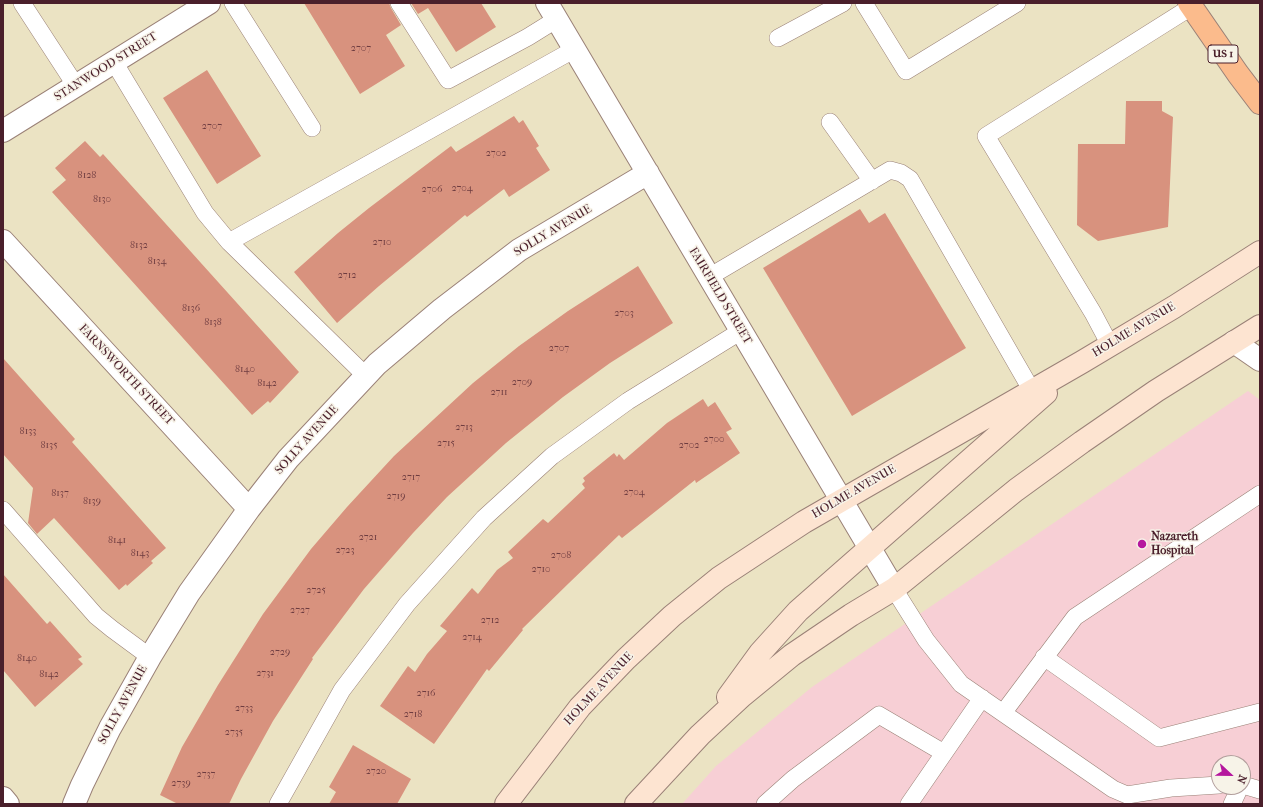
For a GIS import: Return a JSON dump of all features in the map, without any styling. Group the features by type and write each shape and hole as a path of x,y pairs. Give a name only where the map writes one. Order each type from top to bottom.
{"highway":[{"name":"US 1","path":"1190,5 1233,68 1260,103"}],"main road":[{"name":"HOLME AVENUE","path":"506,804 580,707 626,658 672,616 719,578 792,529 840,500 1082,362 1260,252"},
{"path":"636,804 700,735 742,696 792,655 851,615 894,589 1016,490 1052,464 1156,391 1260,326"},
{"path":"700,735 760,653 798,611 1082,362"}],"street":[{"name":"STANWOOD STREET","path":"3,131 209,3"},
{"name":"FAIRFIELD STREET","path":"552,11 894,589"},
{"name":"SOLLY AVENUE","path":"74,804 110,728 150,657 189,593 249,509 288,459 377,364 442,309 519,250 648,173"},
{"name":"FARNSWORTH STREET","path":"3,241 249,509"},
{"path":"1234,342 1260,360"},
{"path":"3,798 8,804"}],"lane":[{"path":"22,3 76,86"},
{"path":"233,3 312,128"},
{"path":"399,3 448,80 528,37 552,11"},
{"path":"778,38 843,3"},
{"path":"864,3 906,71 1017,3"},
{"path":"1110,345 1093,313 986,136 1190,5"},
{"path":"229,242 575,49"},
{"path":"114,62 204,213 229,242 366,376"},
{"path":"830,122 872,181"},
{"path":"709,277 890,170 901,173 910,179 1032,390"},
{"path":"278,804 342,690 407,604 484,518 552,456 628,400 741,331"},
{"path":"1003,713 1075,617 1260,494"},
{"path":"3,510 96,616 150,657"},
{"path":"894,589 926,640 961,684 1113,789 1131,799 1171,788 1211,786"},
{"path":"1044,657 1159,738 1260,712"},
{"path":"909,804 982,698"},
{"path":"765,804 793,779 878,715 944,754"}],"shaded area":[{"name":"Nazareth Hospital","path":"1248,391 1260,400 1260,804 682,804 716,766 812,687"}],"building":[{"path":"304,3 389,3 401,25 386,35 405,66 360,94"},
{"path":"411,3 481,3 496,27 456,52 428,8 418,14"},
{"path":"207,70 261,156 217,184 163,98"},
{"path":"1126,101 1162,101 1162,111 1173,117 1168,227 1098,241 1077,225 1078,144 1125,144"},
{"path":"514,116 519,123 523,120 539,146 536,148 550,170 509,197 504,189 467,217 465,215 337,323 294,272 369,208 451,146 456,152"},
{"path":"85,141 100,157 103,154 299,372 270,403 268,401 252,415 52,192 66,180 55,168"},
{"path":"860,209 869,223 885,213 966,348 852,416 763,268"},
{"path":"638,266 673,323 610,363 563,397 506,443 447,497 413,533 364,589 312,658 313,659 273,721 229,804 178,804 160,795 182,747 218,685 263,614 311,549 347,507 394,456 473,383 519,346 568,311"},
{"path":"3,358 75,439 72,442 166,548 151,561 153,563 127,586 126,584 119,590 54,518 37,534 28,523 33,488 3,454"},
{"path":"703,399 708,407 715,402 732,429 726,432 740,453 696,483 695,480 622,538 619,535 522,629 523,630 489,671 487,669 434,744 380,706 408,666 415,672 427,654 447,631 440,626 472,588 478,594 497,570 513,558 508,552 543,519 548,523 585,488 582,484 585,481 583,478 614,453 617,457 619,454 624,460 667,423"},
{"path":"3,574 47,624 50,621 82,657 78,659 83,664 35,707 3,670"},
{"path":"353,745 411,779 397,804 329,804 336,792 329,787"}],"place":[{"name":"Nazareth Hospital","path":"1142,544"}]}
